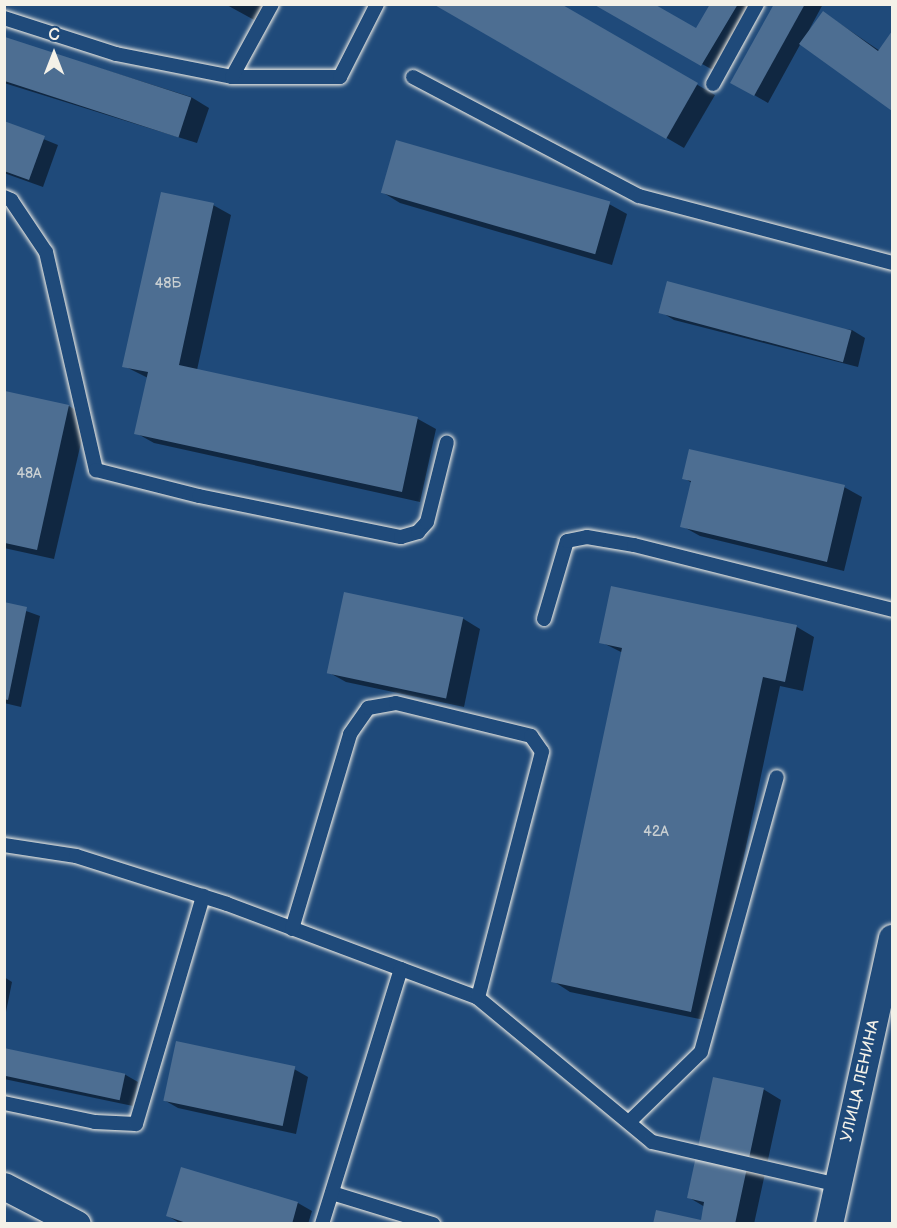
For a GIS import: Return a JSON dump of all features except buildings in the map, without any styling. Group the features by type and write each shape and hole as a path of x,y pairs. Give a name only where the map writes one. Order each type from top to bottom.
{"street":[{"name":"УЛИЦА ЛЕНИНА","path":"829,1224 892,938"},
{"path":"4,1186 77,1224"}],"lane":[{"path":"232,77 272,4"},
{"path":"4,18 116,54 232,77 340,76 377,4"},
{"path":"713,84 757,4"},
{"path":"413,77 639,196 892,263"},
{"path":"4,197 11,200 46,252 96,470 199,496 401,537 418,532 427,522 447,442"},
{"path":"544,619 567,541 587,537 634,545 892,610"},
{"path":"292,929 350,734 368,708 396,703 531,736 542,752 478,998"},
{"path":"629,1122 701,1052 777,777"},
{"path":"4,845 76,856 203,896 478,998 652,1142 838,1185"},
{"path":"4,1103 95,1122 136,1124 203,896"},
{"path":"322,1224 401,969"},
{"path":"332,1193 433,1224"}]}
